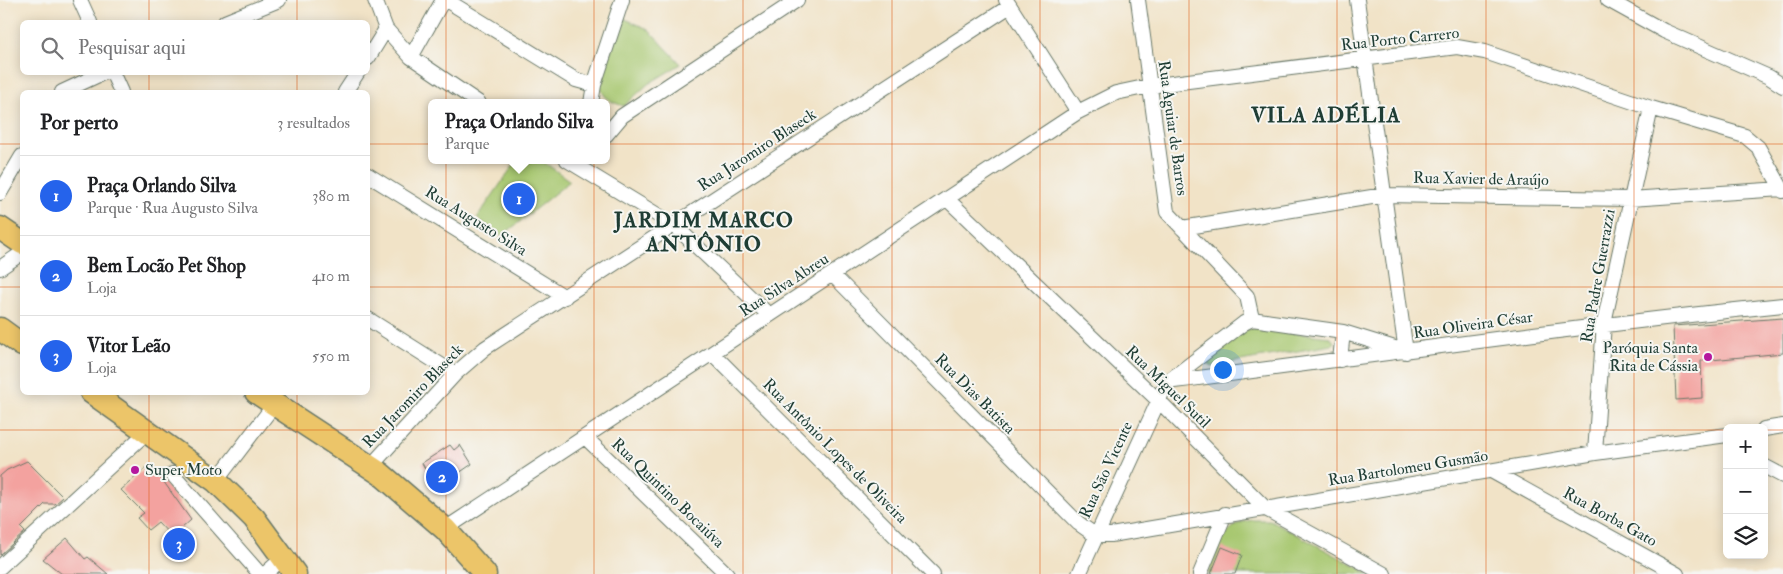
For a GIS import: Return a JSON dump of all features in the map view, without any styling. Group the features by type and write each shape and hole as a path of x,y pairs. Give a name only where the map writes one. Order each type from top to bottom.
{"main road":[{"path":"0,228 20,241"},
{"path":"0,329 20,344"},
{"path":"95,395 216,481 254,518 289,565"},
{"path":"265,399 370,467 445,529 485,574"}],"street":[{"path":"80,0 89,20"},
{"path":"229,20 278,0"},
{"path":"375,0 386,29 410,57 473,99"},
{"path":"410,57 444,0 576,80 594,85"},
{"path":"592,99 594,85 622,0"},
{"path":"610,130 622,116 798,0"},
{"name":"Rua Aguiar de Barros","path":"1138,0 1167,212 1247,296 1252,319"},
{"path":"1167,382 1252,319 1343,332 1406,352 1357,0"},
{"path":"1608,0 1664,31 1769,77 1783,86"},
{"path":"1008,3 1078,112"},
{"name":"Rua Jaromiro Blaseck","path":"370,467 455,374 486,348 674,226 1008,3"},
{"path":"370,55 386,29"},
{"name":"Rua Porto Carrero","path":"1149,86 1457,48 1485,52 1650,108 1745,136 1758,147 1783,190"},
{"path":"66,90 99,75"},
{"path":"113,75 120,90"},
{"path":"346,90 356,75"},
{"name":"Rua Silva Abreu","path":"445,529 1078,112 1116,93 1149,86"},
{"name":"Rua Padre Guerrazzi","path":"1595,454 1604,324 1650,108"},
{"path":"0,193 20,159"},
{"path":"583,164 674,226 769,315"},
{"name":"Rua Augusto Silva","path":"370,176 565,297"},
{"name":"Rua Xavier de Araújo","path":"1182,228 1384,195 1630,199 1783,190"},
{"name":"Rua Miguel Sutil","path":"947,199 1158,400 1266,509 1384,574"},
{"path":"0,268 20,254"},
{"name":"Rua Dias Batista","path":"832,274 1078,523 1096,535"},
{"name":"Rua Oliveira César","path":"1167,382 1406,352 1604,324 1783,305"},
{"path":"370,320 455,374"},
{"path":"1340,360 1343,332"},
{"name":"Rua Antônio Lopes de Oliveira","path":"712,353 933,574"},
{"path":"1198,358 1193,369 1195,373 1205,377"},
{"name":"Rua São Vicente","path":"1080,574 1096,535 1167,382"},
{"path":"216,481 265,399"},
{"path":"1768,428 1783,426"},
{"path":"0,567 147,432"},
{"name":"Rua Quintino Bocaiúva","path":"585,436 727,574"},
{"name":"Rua Bartolomeu Gusmão","path":"1096,535 1112,535 1225,514 1526,467 1595,454 1723,436"},
{"path":"1712,437 1723,443"},
{"path":"1525,490 1526,467"},
{"path":"1768,468 1783,476"},
{"name":"Rua Borba Gato","path":"1493,472 1677,574"},
{"path":"172,474 260,574"},
{"path":"1200,574 1225,514"},
{"path":"264,574 289,565"}],"green space":[{"path":"623,18 648,29 681,64 648,84 624,106 608,99 599,83"},
{"path":"514,164 547,164 570,181 502,236 477,218"},
{"path":"1255,328 1330,337 1334,342 1332,345 1212,366 1208,364 1208,357 1248,329"},
{"path":"1270,520 1370,574 1208,574 1219,546 1228,531 1244,522"}],"building":[{"name":"Paróquia Santa Rita de Cássia","path":"1783,318 1783,353 1701,361 1702,398 1676,400 1673,326"},
{"path":"450,445 454,450 460,445 472,464 436,489 422,463"},
{"path":"27,461 63,497 55,504 45,504 21,528 25,532 0,555 0,476 7,470"},
{"path":"148,466 161,478 191,520 172,537 158,522 148,530 137,518 144,513 121,490"},
{"path":"67,538 85,559 88,557 108,574 62,574 43,559"},
{"path":"1222,547 1242,555 1235,574 1211,574"}],"place":[{"name":"Praça Orlando Silva","path":"519,199"},
{"name":"Paróquia Santa Rita de Cássia","path":"1708,357"},
{"name":"Super Moto","path":"135,470"},
{"name":"Bem Locão Pet Shop","path":"442,477"},
{"name":"Vitor Leão","path":"179,544"}],"district":[{"name":"VILA ADÉLIA","path":"1326,115"},
{"name":"JARDIM MARCO ANTÔNIO","path":"704,232"}]}
